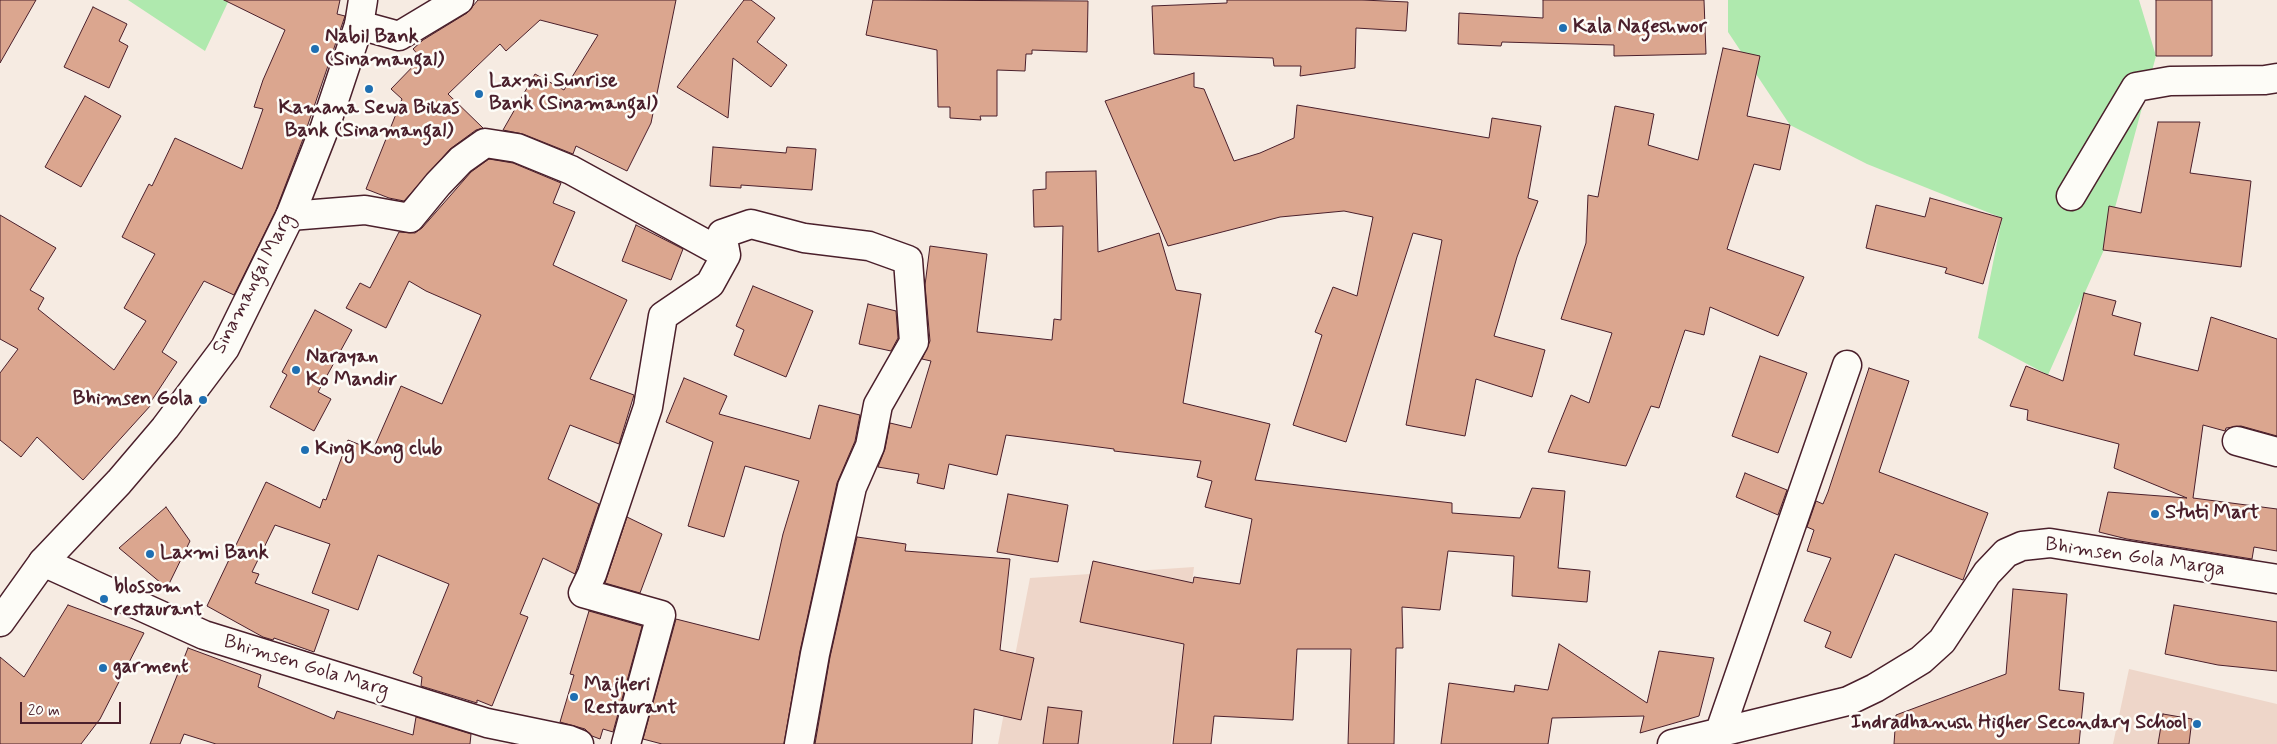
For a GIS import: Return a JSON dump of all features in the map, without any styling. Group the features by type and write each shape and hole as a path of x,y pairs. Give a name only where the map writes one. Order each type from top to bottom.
{"street":[{"path":"361,12 399,36 459,0"},
{"name":"Sinamangal Marg","path":"0,622 43,562 119,482 160,435 225,348 290,216 325,127 361,12"},
{"path":"2071,196 2136,87 2170,82 2265,80 2277,78"},
{"path":"290,216 365,210 410,218 438,184 462,160 486,143 517,148 572,170 726,255"},
{"path":"626,744 661,615 583,593 592,574 648,408 663,316 710,284 726,255 722,234 751,224 804,238 869,246 908,260 914,342 878,406 870,446 852,487 815,654 799,744"},
{"path":"1720,731 1848,365"},
{"path":"2237,440 2277,452"},
{"name":"Bhimsen Gola Marga","path":"1672,744 1720,731 1766,732 1848,701 1875,688 1921,660 1942,642 1987,573 2006,553 2022,546 2050,543 2277,579"},
{"name":"Bhimsen Gola Marg","path":"43,562 204,635 487,723 569,740 578,744"}],"shaded area":[{"path":"1194,567 1171,744 998,744 1030,578"},
{"name":"Indradhanush Higher Secondary School","path":"2129,669 2277,704 2277,744 2113,744"}],"green space":[{"path":"128,0 229,0 205,51"},
{"path":"1728,0 2139,0 2156,56 2103,252 2048,375 1978,338 2002,218 1867,164 1790,125 1728,32"}],"building":[{"path":"0,0 36,0 0,63"},
{"path":"224,0 340,0 337,14 345,16 303,139 276,210 234,295 204,281 162,352 177,362 150,403 151,405 83,480 37,437 21,457 0,440 0,373 18,349 0,339 0,215 56,248 30,290 44,298 38,309 114,370 146,321 124,308 155,254 122,237 149,184 152,186 175,138 242,169 263,109 254,107 263,80 285,30"},
{"path":"478,0 676,0 651,123 627,171 576,146 573,154 523,134 503,130 535,74 564,90 598,35 540,20 506,51 500,44 448,94 483,128 476,130 450,149 404,201 389,198 366,189 402,99 391,89 421,58 413,49 423,40 467,13"},
{"path":"744,0 751,0 775,18 757,42 787,65 771,87 733,58 728,118 677,87"},
{"path":"873,0 1088,1 1087,52 1032,50 1032,54 1026,54 1025,71 997,70 997,116 980,116 981,120 950,118 950,107 938,107 937,50 866,35"},
{"path":"1227,0 1408,2 1406,31 1356,28 1355,68 1300,76 1301,66 1274,66 1273,58 1154,54 1152,6 1227,3"},
{"path":"1543,0 1704,0 1706,54 1614,56 1614,45 1502,42 1501,46 1458,44 1459,13 1543,18"},
{"path":"2156,0 2212,0 2212,56 2156,56"},
{"path":"93,7 127,24 119,41 128,46 109,88 64,67"},
{"path":"1723,48 1760,56 1747,116 1790,125 1780,170 1754,164 1727,249 1804,277 1778,336 1710,307 1704,335 1685,330 1659,408 1651,406 1626,466 1548,452 1571,395 1589,403 1612,333 1561,319 1586,243 1588,195 1598,197 1615,106 1654,114 1648,145 1698,160"},
{"path":"1194,73 1194,87 1204,89 1234,161 1260,153 1294,138 1297,105 1489,138 1492,118 1541,126 1528,198 1538,201 1517,257 1494,336 1545,350 1532,397 1476,379 1465,436 1406,425 1442,240 1413,233 1346,442 1293,425 1322,335 1315,332 1333,287 1357,296 1373,217 1344,211 1280,217 1168,246 1105,101"},
{"path":"85,96 121,116 81,187 45,167"},
{"path":"2158,122 2200,122 2190,173 2251,181 2241,267 2103,250 2109,206 2141,213"},
{"path":"713,147 786,153 787,147 816,149 812,190 741,185 741,188 710,186"},
{"path":"489,159 513,163 561,183 553,203 575,212 553,265 627,300 590,379 634,395 619,444 570,425 548,479 599,504 575,574 543,558 520,614 528,617 492,706 477,700 477,703 421,686 422,677 413,673 449,584 378,555 358,610 312,593 330,544 275,525 252,572 259,574 255,583 329,610 314,652 274,638 273,640 263,637 207,606 266,482 320,508 323,499 326,500 348,440 373,450 401,386 442,404 481,315 426,291 409,281 386,328 346,308 360,283 370,288 399,232 415,233 422,228 471,172"},
{"path":"1096,171 1098,252 1159,233 1176,290 1201,294 1183,403 1270,424 1255,480 1452,503 1452,513 1520,518 1532,488 1565,491 1558,568 1590,571 1587,602 1512,596 1514,556 1448,551 1440,610 1402,607 1403,648 1396,648 1394,744 1348,744 1351,649 1297,649 1293,720 1214,716 1211,744 1173,744 1184,644 1080,622 1093,561 1193,583 1194,577 1240,584 1252,519 1205,507 1212,481 1197,477 1201,461 1114,451 1114,449 1006,435 997,475 949,464 944,489 917,483 919,474 878,467 885,449 890,423 911,428 931,361 922,359 930,341 925,285 930,246 987,254 977,332 1052,340 1054,319 1061,320 1063,226 1034,227 1033,190 1046,189 1046,172"},
{"path":"1930,198 2002,218 1983,284 1945,273 1947,268 1866,248 1876,205 1925,217"},
{"path":"636,225 683,249 671,280 622,261"},
{"path":"753,286 813,311 786,377 734,355 744,330 736,326"},
{"path":"2084,293 2116,301 2112,315 2141,323 2134,355 2198,371 2211,317 2277,339 2277,436 2241,426 2226,428 2225,431 2203,425 2193,498 2277,509 2277,551 2254,547 2252,559 2127,539 2099,532 2108,492 2187,498 2114,468 2119,444 2027,420 2028,410 2010,406 2026,366 2063,381"},
{"path":"868,304 896,311 898,338 891,351 859,344"},
{"path":"315,310 352,330 318,392 331,399 314,431 270,407 287,375 282,372"},
{"path":"1760,356 1807,373 1778,453 1732,436"},
{"path":"1869,368 1909,381 1879,472 1988,513 1963,580 1895,554 1851,658 1825,647 1831,632 1804,621 1831,558 1807,551 1814,530 1807,527 1816,501 1823,504 1828,492"},
{"path":"684,378 727,396 719,414 810,439 819,405 860,415 855,441 837,483 800,651 784,744 662,744 643,739 676,619 759,640 783,534 799,481 745,466 724,537 688,526 713,442 666,422"},
{"path":"1745,473 1787,490 1778,515 1736,497"},
{"path":"1008,494 1068,505 1058,562 997,552"},
{"path":"166,507 190,541 167,588 119,548"},
{"path":"627,517 662,534 640,593 605,583"},
{"path":"857,537 906,544 905,551 1010,559 1000,650 1034,658 1021,720 974,709 972,744 815,744 830,657"},
{"path":"2013,589 2067,594 2059,690 2084,693 2079,744 1894,744 1896,715 2006,674"},
{"path":"68,605 144,633 100,719 81,744 0,744 0,657 24,677"},
{"path":"2174,605 2277,622 2277,671 2218,665 2165,654"},
{"path":"589,611 642,626 613,732 603,729 600,739 592,736 585,729 560,722 574,675 570,674"},
{"path":"1559,644 1647,703 1659,651 1714,658 1699,716 1640,733 1644,716 1552,718 1548,744 1441,744 1449,683 1514,692 1515,685 1548,690"},
{"path":"188,648 261,675 258,687 334,719 337,711 413,735 416,717 471,734 470,744 216,744 184,734 180,744 150,744"},
{"path":"1048,707 1082,711 1078,744 1043,744"},
{"path":"2163,714 2192,719 2189,744 2158,744"}],"place":[{"name":"Kala Nageshwor","path":"1563,28"},
{"name":"Nabil Bank (Sinamangal)","path":"315,49"},
{"name":"Kamana Sewa Bikas Bank (Sinamangal)","path":"369,89"},
{"name":"Laxmi Sunrise Bank (Sinamangal)","path":"479,94"},
{"name":"Narayan Ko Mandir","path":"296,370"},
{"name":"Bhimsen Gola","path":"203,400"},
{"name":"King Kong club","path":"305,450"},
{"name":"Stuti Mart","path":"2155,514"},
{"name":"Laxmi Bank","path":"150,554"},
{"name":"blossom restaurant","path":"104,599"},
{"name":"garment","path":"103,668"},
{"name":"Majheri Restaurant","path":"574,697"},
{"name":"Indradhanush Higher Secondary School","path":"2197,724"}]}
